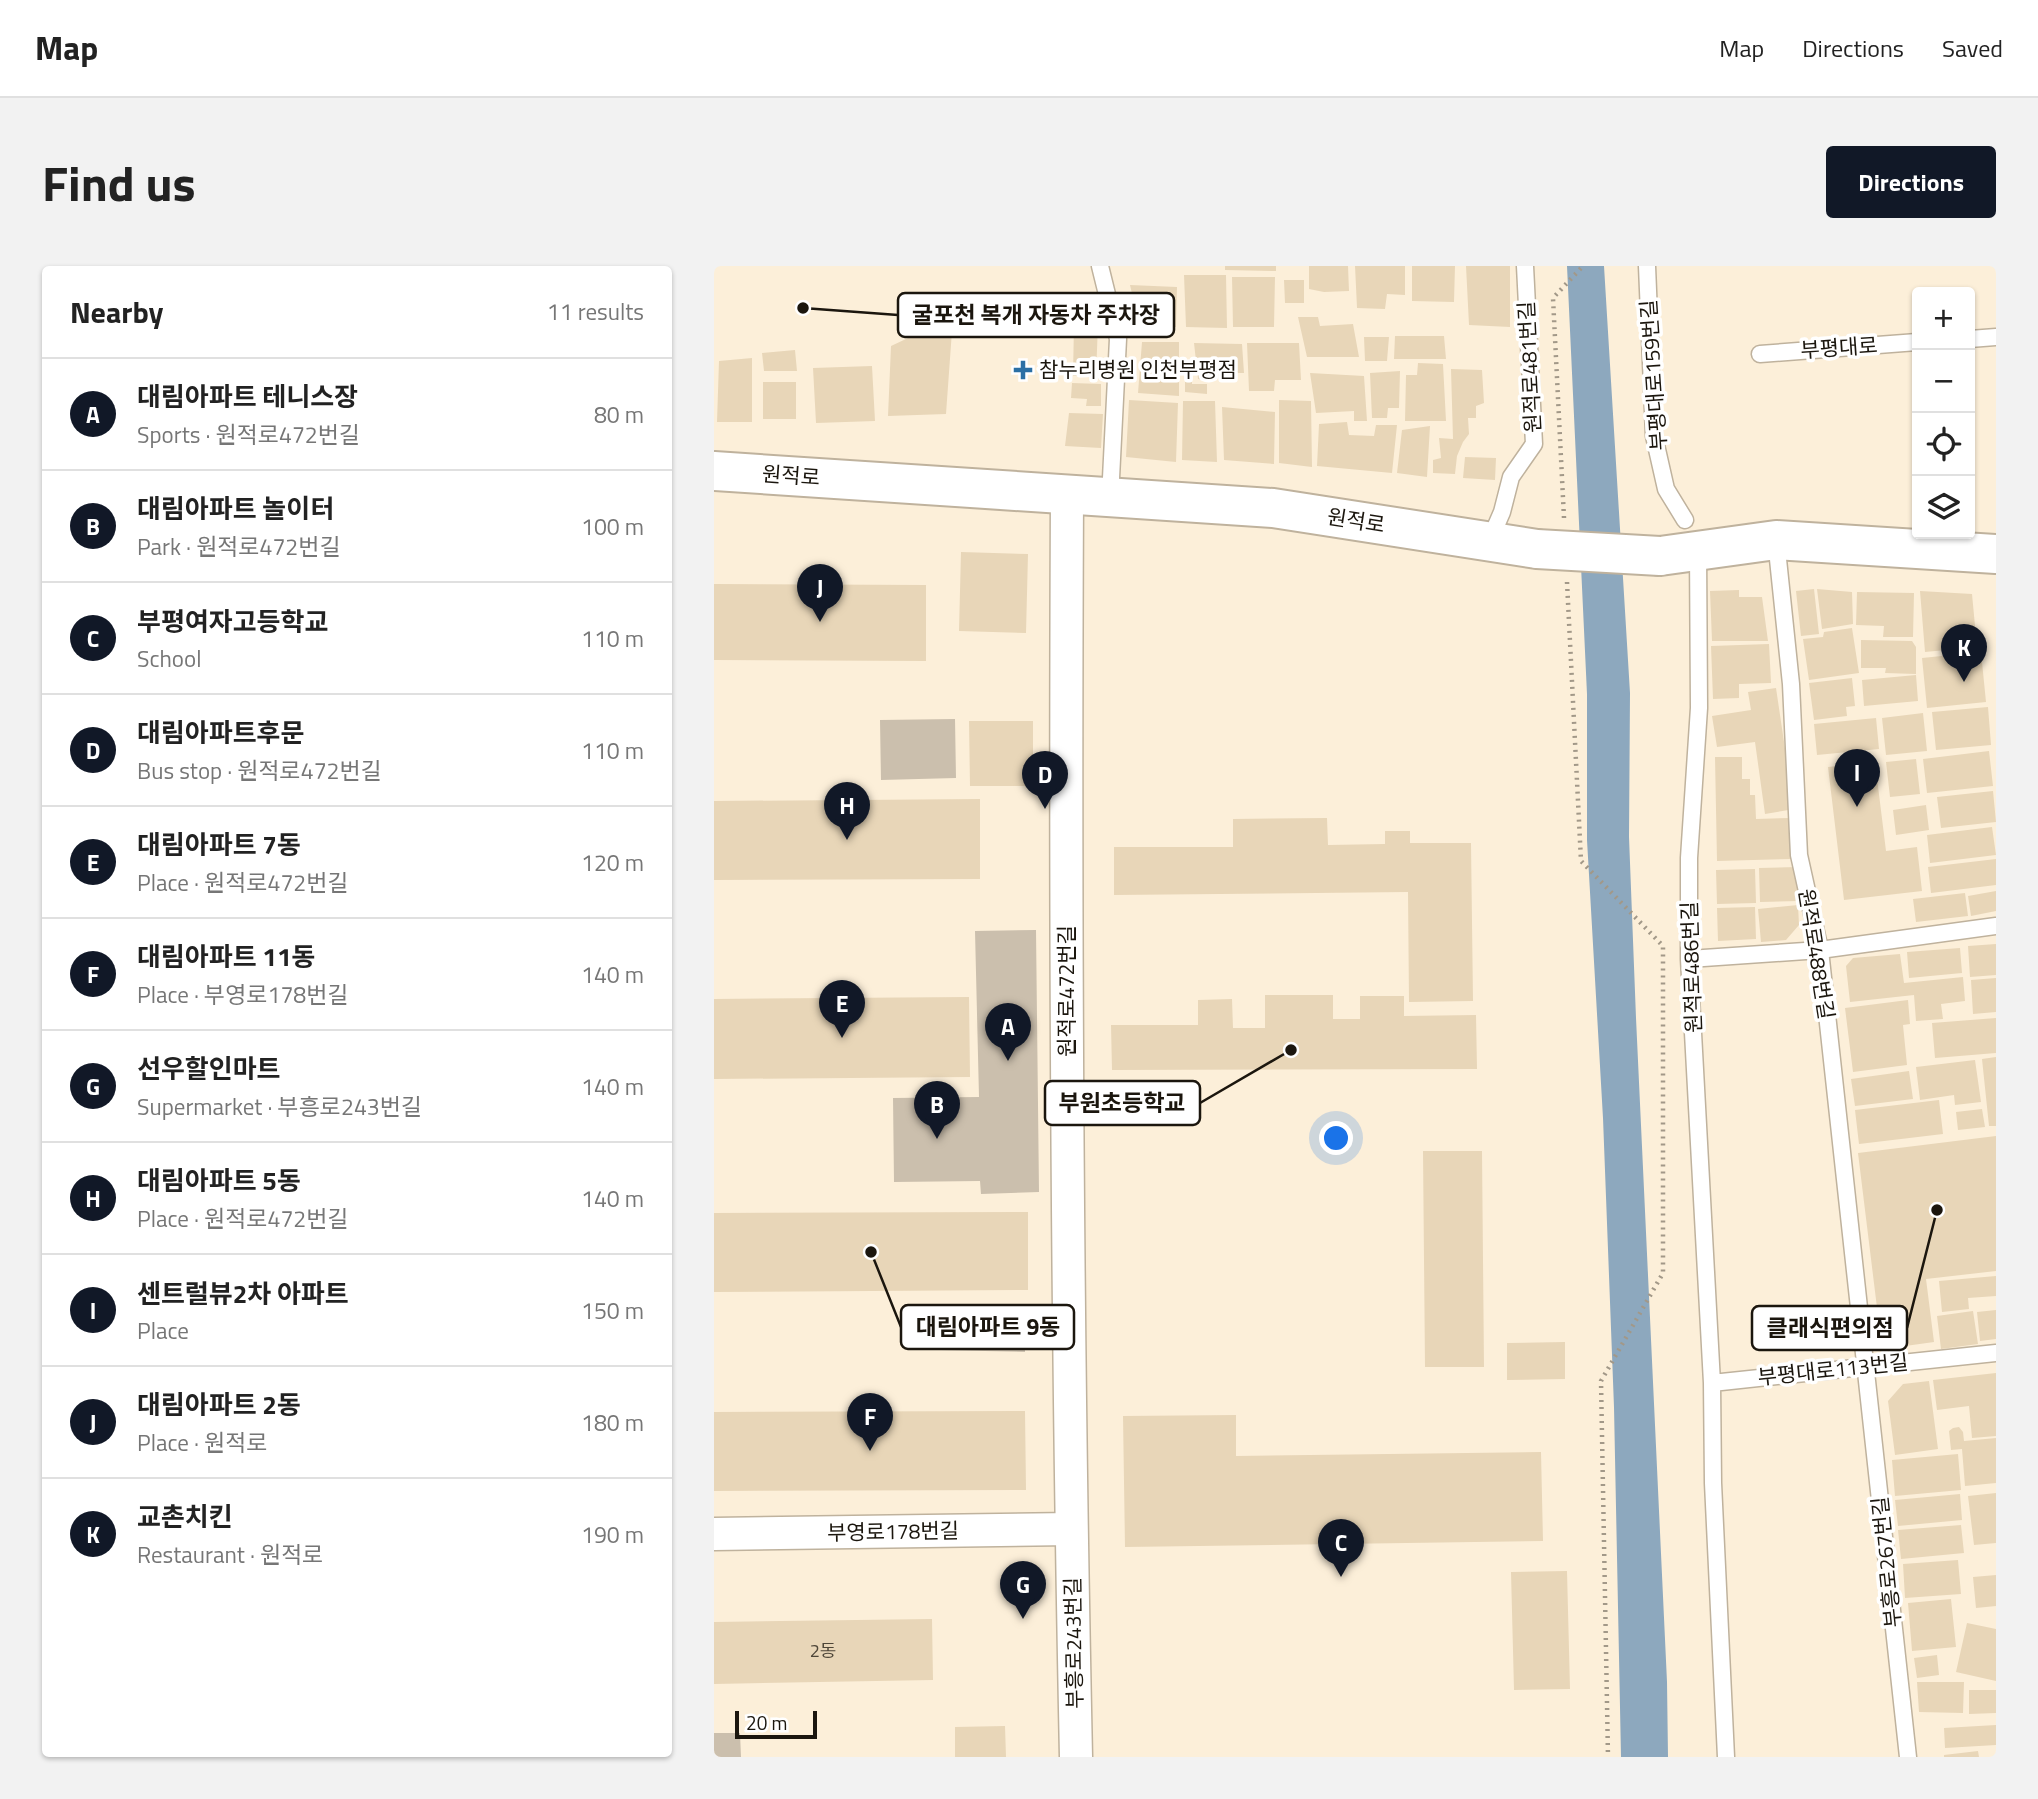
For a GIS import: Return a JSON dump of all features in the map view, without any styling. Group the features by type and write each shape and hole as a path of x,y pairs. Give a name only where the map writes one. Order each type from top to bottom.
{"main road":[{"name":"원적로","path":"714,471 1273,508 1489,542 1551,540 1660,556 1691,535 1996,554"}],"street":[{"name":"원적로472번길","path":"1068,495 1066,768 1071,1529"},
{"name":"부영로178번길","path":"714,1534 1071,1529"},
{"name":"부흥로243번길","path":"1071,1529 1076,1757"}],"lane":[{"path":"1100,266 1118,339 1111,498"},
{"name":"원적로481번길","path":"1489,542 1502,512 1511,477 1534,444 1525,266"},
{"name":"부평대로159번길","path":"1647,266 1654,436 1666,489 1691,535"},
{"path":"1975,339 1996,337"},
{"name":"부평대로","path":"1760,354 1912,342"},
{"name":"원적로486번길","path":"1691,535 1699,708 1689,858 1689,959 1712,1383 1713,1483 1726,1757"},
{"name":"원적로488번길","path":"1776,540 1791,684 1799,855 1820,950 1866,1367"},
{"path":"1689,959 1820,950 1996,926"},
{"name":"부평대로113번길","path":"1712,1383 1996,1353"},
{"name":"부흥로267번길","path":"1866,1367 1908,1757"}],"path":[{"path":"1551,540 1553,298 1583,266"},
{"path":"1567,573 1581,861 1663,946 1663,1273 1601,1381 1608,1757"}],"shaded area":[{"path":"955,719 956,778 881,780 880,720"},
{"path":"1036,930 1039,1192 981,1194 980,1181 894,1182 893,1098 979,1097 975,931"},
{"path":"944,1307 1024,1309 1025,1352 941,1350"},
{"path":"714,1733 740,1733 741,1757 714,1757"}],"water":[{"path":"1567,266 1604,266 1630,693 1629,837 1667,1682 1668,1757 1621,1757 1614,1407 1603,1118 1587,840 1587,694"}],"building":[{"path":"1225,266 1276,266 1276,271 1225,270"},
{"path":"1309,266 1348,266 1349,291 1324,292 1309,289"},
{"path":"1355,266 1405,266 1405,295 1387,294 1385,309 1357,308"},
{"path":"1412,266 1455,266 1454,302 1412,301"},
{"path":"1466,266 1510,266 1510,327 1469,325"},
{"path":"1184,275 1226,275 1227,328 1186,327"},
{"path":"1232,277 1275,277 1274,327 1233,327"},
{"path":"1284,280 1304,280 1304,303 1285,303"},
{"path":"1130,285 1177,287 1176,327 1140,328"},
{"path":"953,317 946,414 888,416 891,346"},
{"path":"1298,317 1318,317 1320,326 1353,324 1359,357 1307,357"},
{"path":"1074,323 1098,324 1096,376 1073,376"},
{"path":"1395,336 1444,336 1446,359 1394,359"},
{"path":"1364,337 1389,337 1387,361 1365,361"},
{"path":"1142,342 1179,342 1179,396 1138,393"},
{"path":"1194,343 1242,344 1244,373 1215,373 1215,381 1198,379"},
{"path":"1247,343 1299,343 1301,380 1275,380 1274,391 1249,391"},
{"path":"795,350 797,371 764,371 762,353"},
{"path":"752,358 752,422 717,422 719,361"},
{"path":"1418,363 1443,364 1446,421 1405,421 1406,375 1417,375"},
{"path":"872,366 875,421 816,423 813,368"},
{"path":"1451,369 1482,370 1484,403 1476,406 1476,418 1468,418 1469,434 1457,456 1455,474 1433,473 1433,460 1441,458 1439,438 1453,439"},
{"path":"1400,371 1399,408 1388,408 1387,418 1372,418 1370,373"},
{"path":"1310,373 1364,376 1367,421 1354,421 1354,411 1316,413"},
{"path":"1185,377 1192,377 1192,384 1207,384 1207,394 1185,392"},
{"path":"763,382 796,382 796,419 763,419"},
{"path":"1072,383 1101,384 1101,406 1086,406 1087,399 1071,398"},
{"path":"1129,400 1178,403 1176,462 1126,457"},
{"path":"1279,400 1311,401 1312,467 1279,463"},
{"path":"1183,401 1215,401 1217,462 1182,460"},
{"path":"1222,407 1275,412 1274,464 1224,460"},
{"path":"1069,413 1103,414 1101,448 1065,446"},
{"path":"1347,422 1349,435 1374,436 1376,425 1397,425 1392,473 1317,466 1319,424"},
{"path":"1430,426 1427,477 1397,473 1402,430"},
{"path":"1465,457 1496,458 1495,480 1463,478"},
{"path":"961,552 1028,554 1026,633 959,631"},
{"path":"714,584 926,585 926,661 714,660"},
{"path":"1814,589 1819,634 1801,636 1796,591"},
{"path":"1817,589 1852,592 1853,624 1822,629"},
{"path":"1739,590 1739,597 1762,597 1768,641 1712,641 1710,591"},
{"path":"1920,591 1972,594 1977,647 1925,652"},
{"path":"1857,592 1914,593 1913,637 1883,637 1884,626 1856,625"},
{"path":"1852,628 1859,673 1809,680 1803,639 1823,637 1824,632"},
{"path":"1861,640 1912,641 1916,647 1916,674 1885,673 1886,668 1861,668"},
{"path":"1769,644 1771,683 1739,684 1739,698 1713,699 1711,646"},
{"path":"1981,652 1986,702 1927,708 1922,658"},
{"path":"1916,675 1918,701 1864,706 1862,680"},
{"path":"1852,678 1855,706 1846,707 1847,716 1814,720 1809,683"},
{"path":"1776,688 1794,809 1765,814 1755,742 1717,747 1712,716 1751,710 1748,692"},
{"path":"1988,707 1991,745 1936,750 1932,712"},
{"path":"1923,713 1927,751 1886,755 1882,718"},
{"path":"1876,718 1879,749 1817,755 1814,724"},
{"path":"969,721 1033,721 1033,786 970,786"},
{"path":"1989,751 1993,786 1927,793 1923,759"},
{"path":"1715,757 1742,757 1742,779 1750,779 1750,795 1755,795 1756,819 1791,818 1792,859 1717,861"},
{"path":"1916,759 1920,794 1890,797 1886,762"},
{"path":"1875,762 1886,851 1917,847 1922,891 1844,900 1828,767"},
{"path":"1993,791 1996,822 1941,828 1937,797"},
{"path":"980,799 980,879 714,880 714,801"},
{"path":"1926,805 1929,830 1896,835 1893,810"},
{"path":"1327,818 1328,845 1385,844 1385,831 1410,831 1410,843 1471,843 1473,1001 1409,1002 1408,892 1114,895 1114,847 1233,847 1233,819"},
{"path":"1992,827 1996,855 1930,863 1927,835"},
{"path":"1996,859 1996,885 1931,893 1928,867"},
{"path":"1798,867 1799,901 1760,902 1759,868"},
{"path":"1755,869 1756,903 1717,904 1716,870"},
{"path":"1996,891 1996,911 1971,916 1968,896"},
{"path":"1965,893 1968,916 1916,922 1913,899"},
{"path":"1798,905 1799,925 1786,940 1761,942 1758,909"},
{"path":"1755,907 1756,939 1718,941 1717,908"},
{"path":"1996,944 1996,975 1970,977 1968,946"},
{"path":"1960,948 1962,973 1909,978 1907,952"},
{"path":"1900,954 1904,983 1963,977 1965,1001 1941,1004 1943,1019 1916,1021 1914,995 1850,1002 1846,966 1853,958"},
{"path":"1996,978 1996,1012 1973,1014 1971,980"},
{"path":"1265,995 1333,995 1333,1019 1360,1019 1360,996 1404,996 1404,1016 1476,1015 1477,1069 1112,1070 1111,1025 1198,1025 1198,1000 1232,999 1233,1028 1265,1028"},
{"path":"969,997 970,1077 714,1079 714,999"},
{"path":"1908,1000 1910,1024 1903,1025 1907,1065 1853,1072 1845,1008"},
{"path":"1996,1018 1996,1053 1935,1058 1932,1023"},
{"path":"1996,1057 1996,1126 1989,1126 1982,1059"},
{"path":"1975,1060 1981,1102 1955,1105 1954,1095 1920,1100 1916,1067"},
{"path":"1909,1071 1913,1099 1855,1106 1851,1079"},
{"path":"1939,1100 1943,1134 1859,1144 1855,1110"},
{"path":"1982,1109 1985,1127 1958,1130 1956,1112"},
{"path":"1996,1136 1996,1271 1926,1279 1934,1342 1898,1347 1896,1331 1888,1332 1887,1323 1879,1324 1858,1153"},
{"path":"1423,1151 1482,1151 1484,1367 1425,1367"},
{"path":"1028,1212 1028,1290 714,1292 714,1213"},
{"path":"1996,1276 1996,1296 1968,1298 1969,1309 1942,1312 1939,1281"},
{"path":"1996,1310 1996,1339 1980,1341 1977,1312"},
{"path":"1973,1311 1978,1344 1941,1349 1937,1316"},
{"path":"1565,1342 1565,1379 1507,1380 1507,1343"},
{"path":"1996,1373 1996,1436 1972,1438 1969,1406 1937,1410 1933,1380"},
{"path":"1929,1381 1938,1449 1895,1455 1888,1401 1903,1384"},
{"path":"1025,1411 1026,1490 714,1491 714,1412"},
{"path":"1236,1415 1236,1456 1541,1452 1543,1541 1125,1547 1123,1416"},
{"path":"1959,1427 1964,1441 1996,1438 1996,1483 1965,1486 1962,1449 1951,1450 1949,1431"},
{"path":"1958,1454 1961,1490 1895,1496 1892,1460"},
{"path":"1996,1493 1996,1543 1974,1545 1968,1496"},
{"path":"1960,1494 1962,1520 1898,1526 1895,1500"},
{"path":"1961,1525 1964,1553 1901,1559 1898,1530"},
{"path":"1958,1560 1961,1594 1905,1598 1903,1564"},
{"path":"1567,1571 1570,1689 1514,1690 1511,1572"},
{"path":"1996,1575 1996,1606 1976,1608 1973,1577"},
{"path":"1951,1599 1956,1647 1912,1651 1908,1603"},
{"path":"932,1619 933,1680 714,1684 714,1622"},
{"path":"1967,1623 1996,1629 1996,1681 1956,1672"},
{"path":"1937,1655 1939,1675 1917,1678 1914,1658"},
{"path":"1917,1682 1964,1682 1963,1713 1919,1712"},
{"path":"1969,1690 1996,1690 1996,1713 1969,1714"},
{"path":"1996,1725 1996,1745 1945,1748 1944,1728"},
{"path":"1005,1726 1006,1757 955,1757 955,1727"},
{"path":"1978,1751 1979,1757 1944,1757 1944,1755"}],"place":[{"name":"굴포천 복개 자동차 주차장","path":"803,308"},
{"name":"참누리병원 인천부평점","path":"1023,370"},
{"name":"대림아파트 2동","path":"820,622"},
{"name":"교촌치킨","path":"1964,682"},
{"name":"센트럴뷰2차 아파트","path":"1857,807"},
{"name":"대림아파트후문","path":"1045,809"},
{"name":"대림아파트 5동","path":"847,840"},
{"name":"대림아파트 7동","path":"842,1038"},
{"name":"부원초등학교","path":"1291,1050"},
{"name":"대림아파트 테니스장","path":"1008,1061"},
{"name":"대림아파트 놀이터","path":"937,1139"},
{"name":"클래식편의점","path":"1937,1210"},
{"name":"대림아파트 9동","path":"871,1252"},
{"name":"대림아파트 11동","path":"870,1451"},
{"name":"부평여자고등학교","path":"1341,1577"},
{"name":"선우할인마트","path":"1023,1619"}]}
